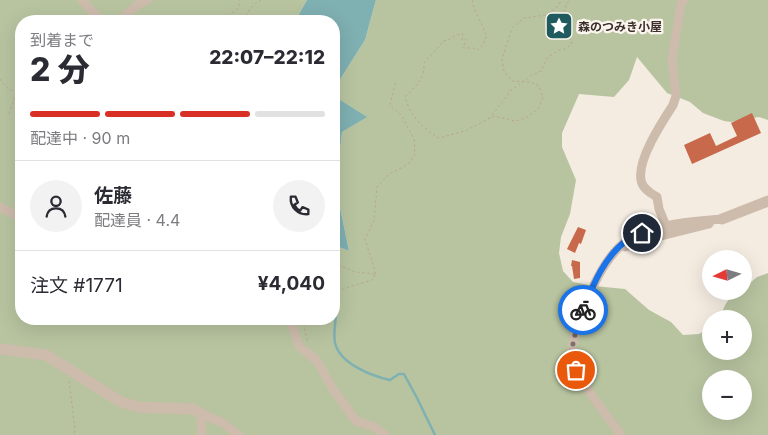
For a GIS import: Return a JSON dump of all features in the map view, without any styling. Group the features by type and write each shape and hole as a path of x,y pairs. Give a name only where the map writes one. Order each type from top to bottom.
{"street":[{"path":"82,0 96,15"},
{"path":"126,15 146,0"},
{"path":"666,226 659,209 657,197 648,191 641,181 641,169 647,150 676,96 672,60 684,0"},
{"path":"618,249 649,238 706,225 768,201"},
{"path":"0,207 15,215"},
{"path":"621,435 582,381 571,355 576,331 600,272 609,259 628,239 666,226 722,219"},
{"path":"292,325 299,346 318,361 333,389 356,421 374,427 385,435"},
{"path":"0,349 46,355 121,402 138,407 192,409 223,423 239,435"},
{"path":"202,414 202,435"}],"path":[{"path":"229,15 238,8 240,0"},
{"path":"246,15 256,3 262,0"},
{"path":"472,0 486,36 484,44 477,50 463,48 466,39 462,40 463,34 443,41 424,62 424,72 421,78 405,97 408,108 424,127 439,138 465,130 494,116 515,121 526,118 538,109 544,98 540,86 530,82 512,81 504,71 502,59 512,28 524,18 546,14 557,7 562,0"},
{"path":"488,119 510,91 522,81 541,70 548,57 572,45 572,41 564,32 562,22 569,0"},
{"path":"0,79 6,87 15,92"},
{"path":"376,274 365,239 374,221 377,186 389,174 407,165 415,155 414,139 402,116 390,105 396,81"},
{"path":"9,114 15,96"},
{"path":"340,266 355,272 376,274"},
{"path":"340,290 372,280 376,274"},
{"path":"304,325 310,347"},
{"path":"68,368 75,429 74,435"}],"green space":[{"path":"0,0 307,0 298,15 15,15 15,325 340,325 340,247 349,251 340,207 340,151 342,132 366,117 340,100 340,80 365,40 376,0 768,0 768,120 759,117 731,122 703,113 690,102 667,93 637,57 629,80 614,97 579,94 562,133 562,147 576,180 570,214 561,237 559,253 563,271 573,282 625,289 649,310 671,322 683,335 702,332 702,360 752,360 752,310 723,310 729,300 752,300 752,281 768,273 768,435 0,435"}],"water":[{"path":"307,0 376,0 365,40 340,80 340,15 298,15"},
{"path":"340,100 367,117 342,132 340,151"},
{"path":"340,207 349,251 340,247"}],"building":[{"path":"752,113 761,133 692,164 684,145 710,133 716,146 737,136 731,123"},
{"path":"578,227 586,230 581,244 579,243 575,253 567,249"},
{"path":"572,260 580,262 580,278 574,279 571,266"}],"waterway":[{"path":"335,325 335,343 343,357 350,363 366,372 390,380 399,374 404,374 435,435"}],"way so far":[{"path":"576,370 571,355 583,310"}],"place":[{"name":"森のつみき小屋","path":"559,26"}],"route":[{"path":"583,310 600,272 609,259 628,239 642,233"}]}
